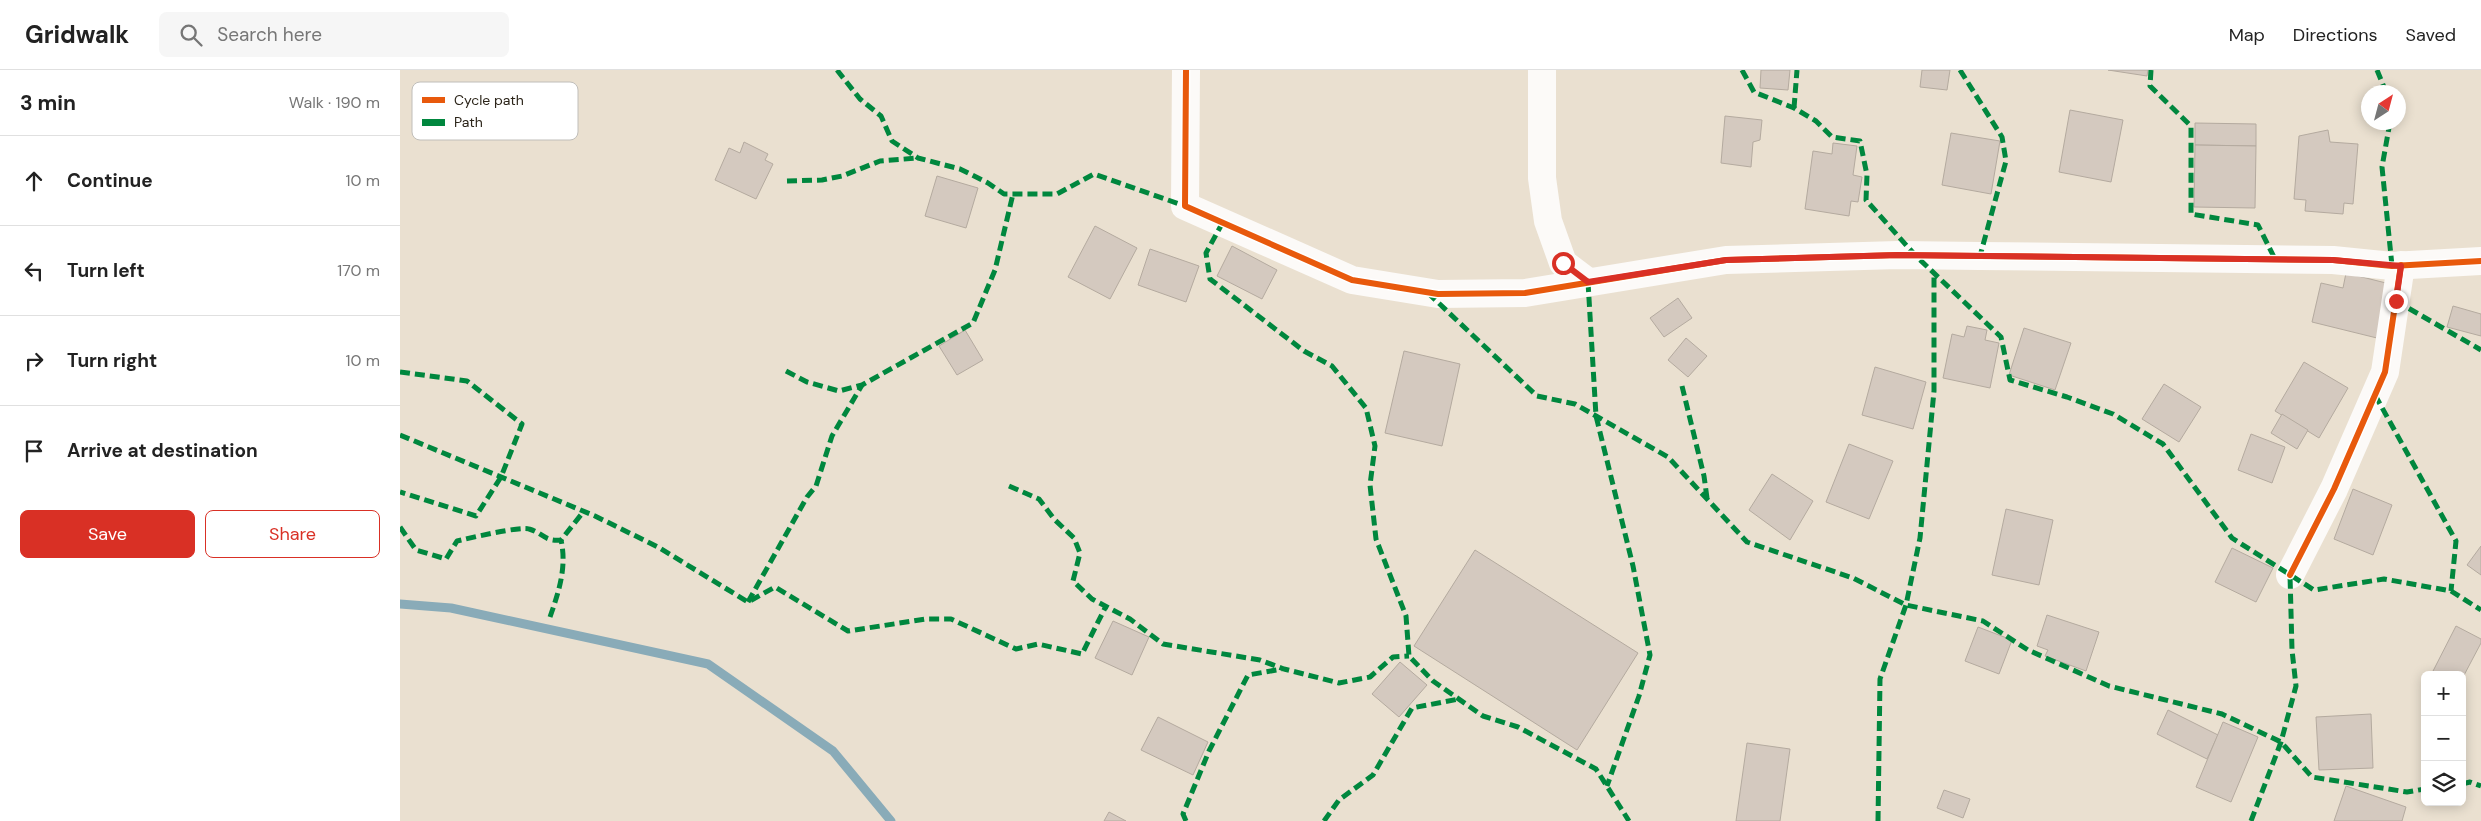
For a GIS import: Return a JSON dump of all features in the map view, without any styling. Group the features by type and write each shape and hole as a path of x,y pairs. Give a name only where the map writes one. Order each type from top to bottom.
{"street":[{"path":"1186,70 1185,206 1352,280 1438,294 1525,293 1726,260 1898,255 2333,260 2401,266 2481,261"},
{"path":"1542,70 1542,178 1548,221 1563,263 1588,282"},
{"path":"2290,575 2334,489 2385,372 2401,266"}],"building":[{"path":"1761,70 1790,70 1788,90 1760,88"},
{"path":"1922,70 1950,70 1947,90 1920,87"},
{"path":"2108,70 2148,70 2147,76"},
{"path":"2070,110 2123,120 2111,182 2059,172"},
{"path":"1725,116 1762,120 1760,140 1753,142 1751,167 1721,163"},
{"path":"2195,123 2256,124 2256,146 2195,145"},
{"path":"2328,130 2330,142 2358,144 2353,204 2344,203 2343,214 2305,211 2306,200 2294,199 2299,136"},
{"path":"1951,133 2000,141 1991,194 1942,185"},
{"path":"744,142 768,154 765,160 773,164 756,199 715,180 729,148 740,153"},
{"path":"1833,143 1857,146 1853,175 1862,177 1858,202 1851,201 1849,216 1805,209 1813,151 1832,154"},
{"path":"2195,145 2256,146 2255,208 2194,207"},
{"path":"937,176 978,188 966,228 925,216"},
{"path":"1095,226 1137,248 1110,299 1068,277"},
{"path":"1232,246 1277,270 1262,299 1217,276"},
{"path":"1150,249 1199,266 1186,302 1138,285"},
{"path":"2346,273 2394,285 2381,339 2312,322 2321,283 2343,288"},
{"path":"1678,298 1692,318 1664,337 1650,318"},
{"path":"2453,306 2481,314 2481,336 2447,327"},
{"path":"1967,326 1987,330 1985,340 1999,343 1990,388 1943,378 1952,334 1964,337"},
{"path":"2024,328 2071,343 2055,390 2009,375"},
{"path":"965,330 983,360 957,375 939,346"},
{"path":"1686,338 1707,356 1688,377 1668,360"},
{"path":"1404,351 1460,364 1442,446 1385,433"},
{"path":"2304,362 2348,388 2319,438 2275,411"},
{"path":"1875,367 1926,382 1913,429 1862,415"},
{"path":"2164,384 2201,407 2179,442 2142,419"},
{"path":"2282,414 2308,430 2297,449 2271,433"},
{"path":"2251,434 2285,447 2272,483 2238,470"},
{"path":"1849,444 1893,461 1869,519 1826,502"},
{"path":"1772,474 1813,501 1790,540 1749,510"},
{"path":"2353,489 2392,505 2373,555 2334,539"},
{"path":"2006,509 2053,520 2039,585 1992,575"},
{"path":"2481,546 2481,575 2467,565"},
{"path":"2232,548 2273,568 2256,602 2215,582"},
{"path":"1475,550 1638,653 1577,750 1414,646"},
{"path":"2047,615 2099,632 2086,671 2045,656 2048,650 2037,646"},
{"path":"1113,621 1149,637 1132,675 1095,658"},
{"path":"2456,626 2481,639 2481,643 2466,671 2433,671"},
{"path":"1978,627 2012,640 1999,674 1965,661"},
{"path":"1400,662 1427,685 1399,717 1372,694"},
{"path":"2168,710 2218,735 2207,759 2157,734"},
{"path":"2371,714 2373,768 2319,770 2316,717"},
{"path":"1158,717 1208,742 1193,775 1141,750"},
{"path":"2223,722 2258,737 2231,802 2196,787"},
{"path":"1747,743 1790,749 1780,821 1736,821"},
{"path":"2346,786 2406,807 2402,821 2334,821"},
{"path":"1944,790 1970,799 1963,818 1937,808"},
{"path":"1109,812 1126,821 1104,821"}],"waterway":[{"path":"400,604 451,608 708,664 833,751 891,821"}],"marked path":[{"path":"837,70 860,99 881,116 892,141 918,158 960,169 988,183 1004,194 1057,194 1094,174 1185,206"},
{"path":"1742,70 1754,92 1794,108 1816,121 1832,137 1860,141 1867,175 1866,200 1915,255 2001,337 2010,380 2067,397 2113,414 2163,444 2232,538 2314,590 2384,579 2451,591 2481,610"},
{"path":"1794,108 1797,70"},
{"path":"1960,70 2002,137 2006,161 1980,256"},
{"path":"2151,70 2150,86 2191,126 2191,214 2258,225 2275,259"},
{"path":"2377,70 2383,85"},
{"path":"2389,130 2382,167 2392,266"},
{"path":"787,181 822,180 842,176 880,161 918,158"},
{"path":"786,371 807,382 839,391 862,385 973,323 995,270 1013,194"},
{"path":"1223,222 1206,253 1210,279 1304,351 1332,366 1366,408 1375,446 1370,485 1376,539 1406,616 1409,656 1433,681 1483,716 1518,727 1596,769 1629,821"},
{"path":"1878,821 1880,679 1906,605 1920,538 1934,391 1934,274"},
{"path":"1588,282 1596,416 1633,566 1650,655 1639,696 1607,786"},
{"path":"1428,293 1537,396 1575,404 1668,457 1747,542 1853,578 1906,605 1983,621 2028,650 2109,686 2222,714 2281,742 2312,777 2407,792 2421,790"},
{"path":"2396,301 2481,350"},
{"path":"400,372 467,381 522,424 501,477 476,516 400,492"},
{"path":"748,602 807,497 816,486 832,436 862,385"},
{"path":"1682,386 1704,476 1707,498"},
{"path":"2375,395 2456,541 2451,591"},
{"path":"400,435 595,516 658,547 748,602 775,587 848,631 926,619 951,619 1016,649 1038,644 1082,654 1106,606"},
{"path":"1009,486 1039,499 1054,519 1074,538 1080,553 1073,581 1092,599 1130,619 1163,644 1260,660 1284,669 1339,683 1370,677 1393,657 1409,656"},
{"path":"400,527 416,550 446,559 457,541 506,531 529,529 551,540 561,540 584,511"},
{"path":"550,617 563,569 561,540"},
{"path":"2251,821 2281,742 2296,686 2292,650 2290,575"},
{"path":"1186,821 1183,814 1209,751 1248,675 1282,669"},
{"path":"1324,821 1339,800 1373,775 1412,708 1459,699"},
{"path":"2466,783 2470,782 2481,786"}],"cycle path":[{"path":"1186,70 1185,206 1352,280 1438,294 1525,293 1726,260 1898,255 2333,260 2392,266 2481,261"},
{"path":"2290,575 2334,489 2385,372 2401,265"}],"route":[{"path":"1563,263 1588,282 1726,260 1898,255 2333,260 2401,266 2396,301"}]}
